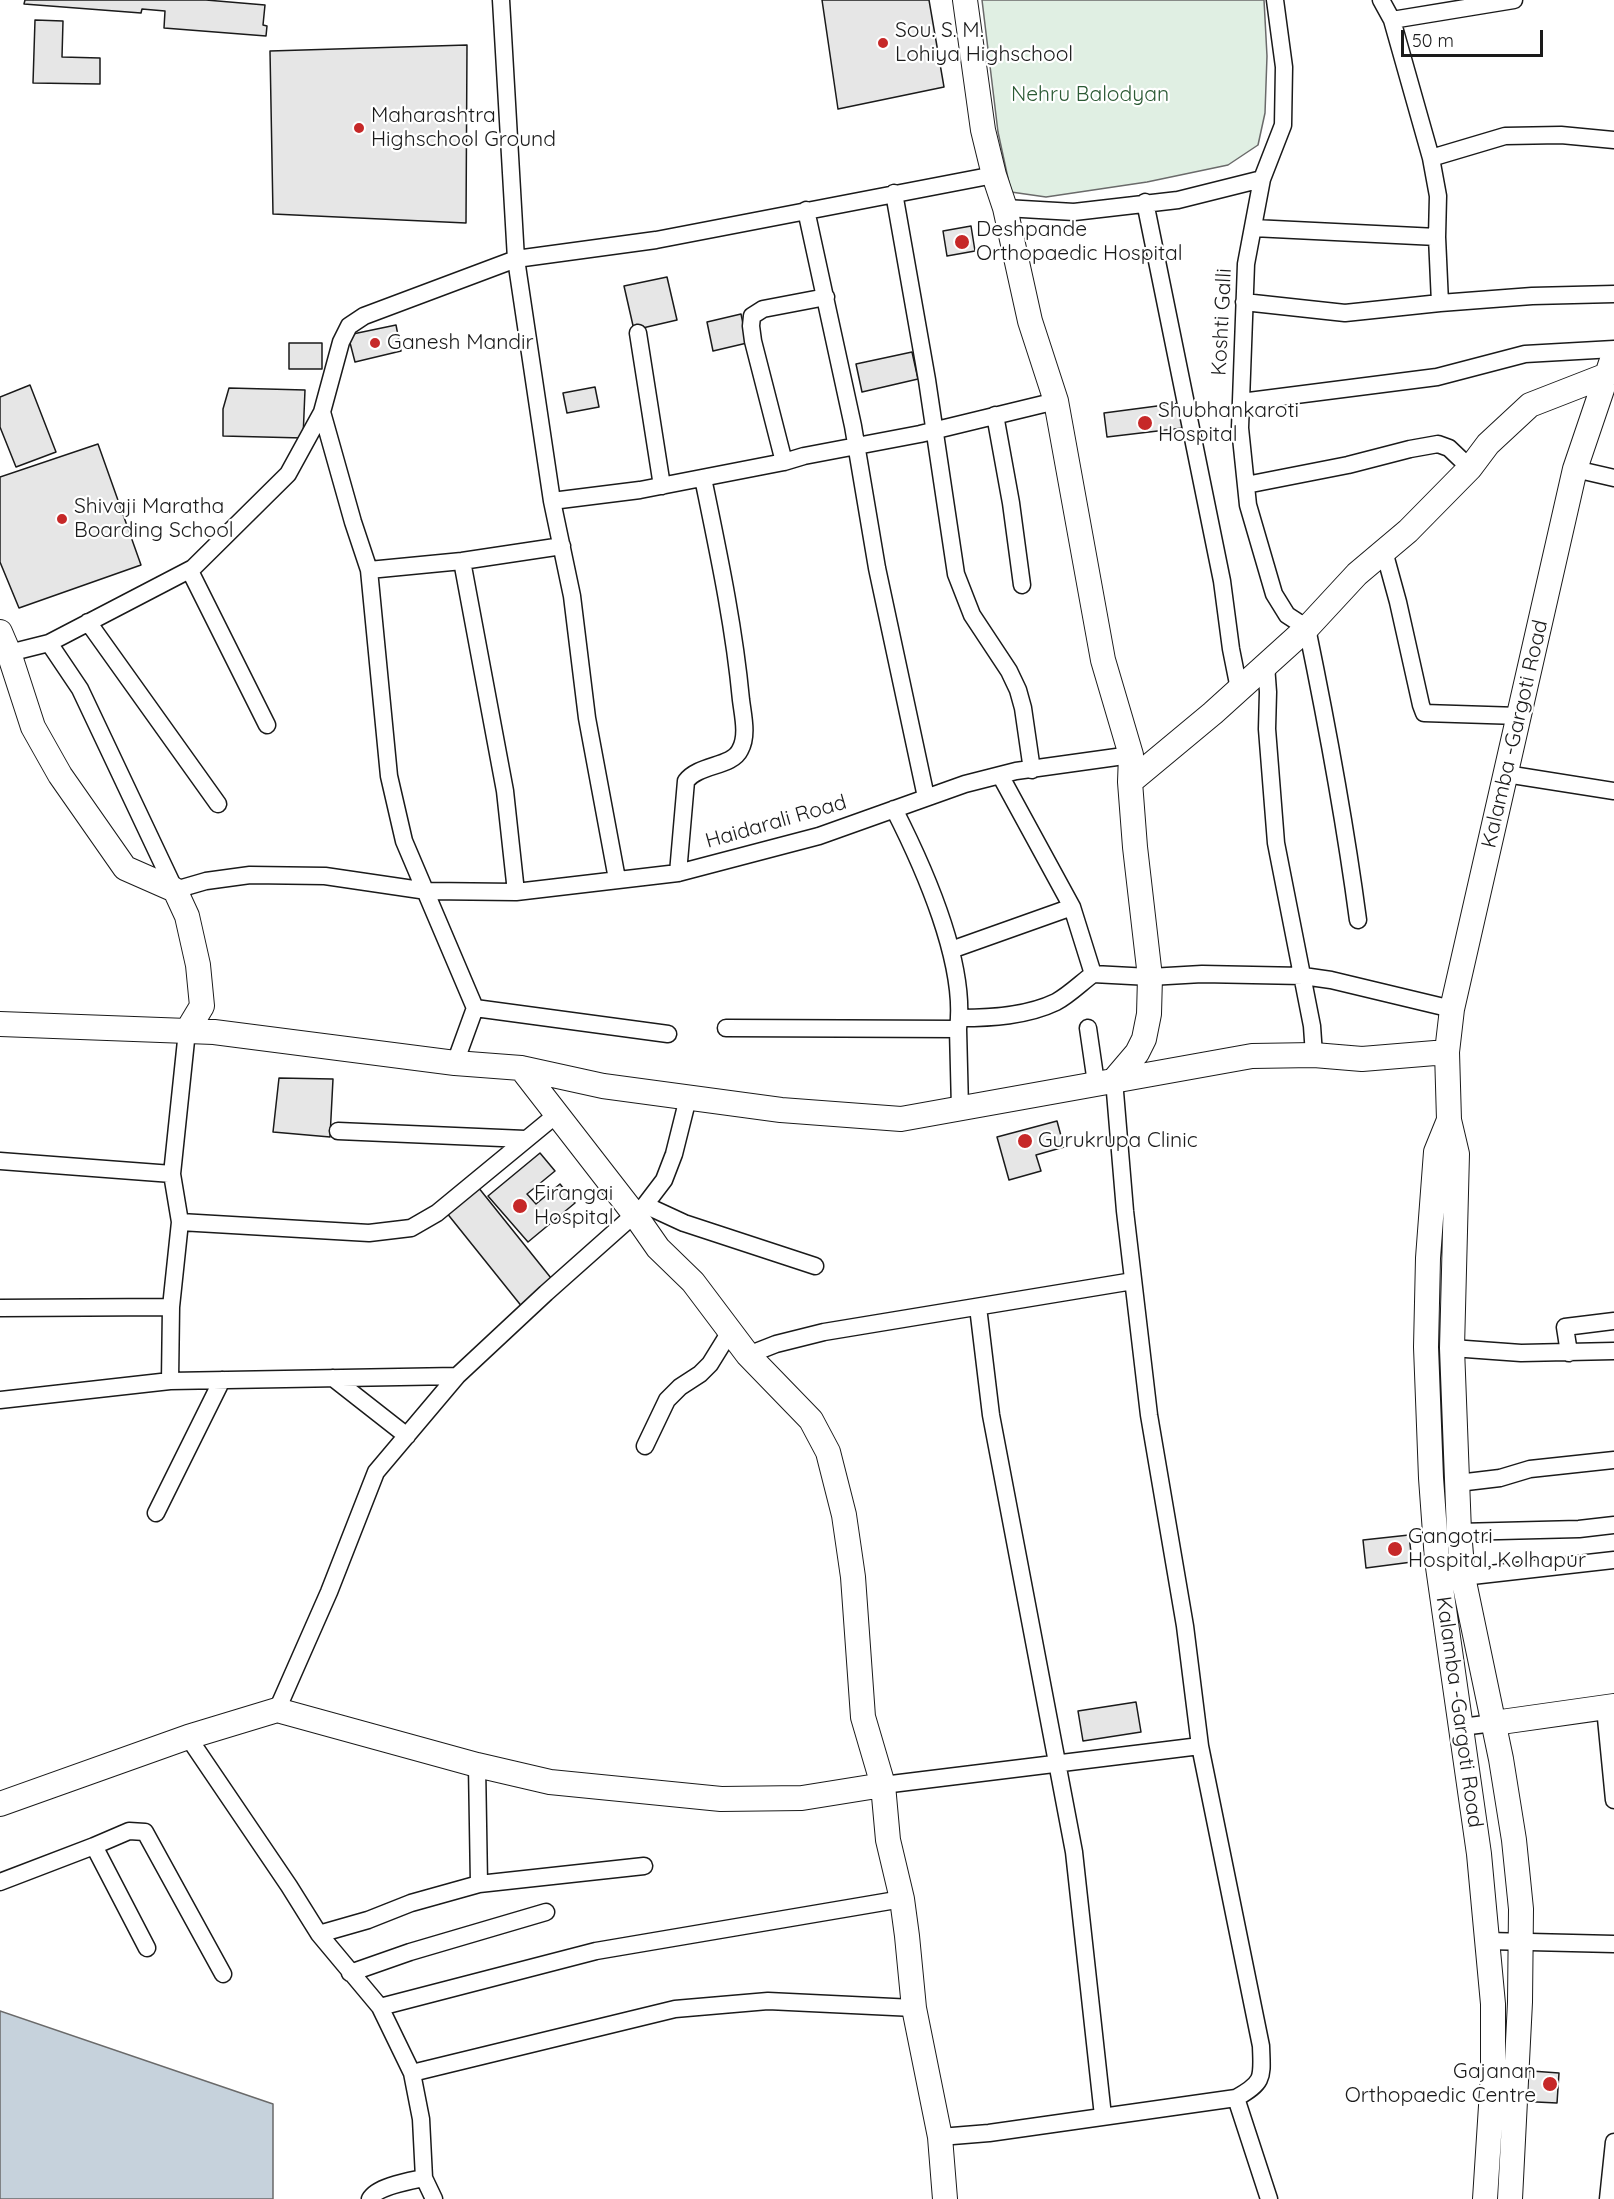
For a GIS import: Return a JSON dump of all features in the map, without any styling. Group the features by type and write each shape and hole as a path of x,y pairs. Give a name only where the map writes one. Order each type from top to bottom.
{"street":[{"path":"501,0 516,259 552,501 573,596 587,718 617,879"},
{"path":"965,0 983,130 1005,208 1030,321 1056,401 1103,660 1131,755 1130,782 1142,920 1150,976 1149,1014 1144,1039 1137,1053 1105,1082"},
{"name":"Koshti Galli","path":"1275,0 1284,67 1283,125 1262,179 1246,264 1240,428 1248,505 1274,594 1287,615 1307,628"},
{"path":"1381,0 1392,21 1431,158 1438,196 1440,303"},
{"path":"1392,21 1514,0"},
{"path":"1431,158 1505,136 1561,135 1614,140"},
{"path":"175,890 125,868 118,859 60,775 33,727 3,647 49,643 190,572 288,474 322,412 341,342 349,326 364,316 516,259 656,240 994,175"},
{"path":"1005,208 1074,212 1178,200 1262,179"},
{"path":"894,193 927,380 956,574 972,615 1009,671 1018,690 1023,708 1032,770"},
{"path":"1145,202 1218,558 1239,689"},
{"path":"806,210 856,447 895,657 926,797"},
{"path":"1253,228 1437,237"},
{"path":"1244,302 1345,313 1532,296 1614,294"},
{"path":"784,462 753,341 751,326 753,316 763,309 826,297"},
{"path":"638,333 662,486"},
{"path":"1241,402 1437,377 1525,354 1614,349"},
{"path":"1130,782 1307,628 1357,574 1408,531 1470,468 1488,444 1530,405 1610,365"},
{"name":"Kalamba -Gargoti Road","path":"1510,2199 1521,1909 1514,1840 1494,1723 1463,1577 1459,1532 1452,1348 1457,1154 1449,1120 1447,1052 1452,1009 1575,469 1610,365"},
{"path":"552,501 662,486 784,462 1056,401"},
{"path":"322,412 369,570 389,776 405,841 475,1008 455,1063"},
{"path":"995,416 1011,503 1022,585"},
{"path":"1246,485 1438,444 1449,448 1470,468"},
{"path":"1575,469 1614,478"},
{"path":"678,873 686,782 696,771 732,759 738,754 743,741 738,670 724,581 703,477"},
{"path":"369,570 462,561 562,546"},
{"path":"1384,551 1424,713 1519,717"},
{"path":"462,561 505,791 516,892"},
{"path":"190,572 267,725"},
{"path":"88,622 218,804"},
{"path":"1307,628 1348,846 1358,920"},
{"path":"49,643 81,689 175,890 187,916 198,964 202,1006 187,1031 172,1174 180,1222 171,1307 170,1381"},
{"path":"1266,665 1267,729 1276,843 1312,1026 1314,1055"},
{"name":"Haidarali Road","path":"175,890 206,881 250,875 326,876 427,891 516,892 678,873 819,836 926,797 1000,776 1131,755"},
{"path":"1506,774 1614,791"},
{"path":"1000,776 1072,907 1093,974"},
{"path":"894,809 919,859 951,950 959,1023 960,1108"},
{"path":"951,950 1072,907"},
{"path":"726,1028 959,1023 1056,1002 1093,974 1303,976 1331,980 1452,1009"},
{"path":"475,1008 668,1034"},
{"path":"0,1023 214,1032 455,1063 521,1068 603,1086 781,1110 901,1119 1252,1056 1314,1055 1362,1059 1447,1052"},
{"path":"940,2137 989,2133 1236,2097 1254,2088 1262,2075 1261,2046 1200,1746 1185,1626 1149,1414 1105,1082 1088,1028"},
{"path":"521,1068 556,1115 640,1210 658,1248 693,1282 748,1355 811,1420 828,1452 844,1515 853,1577 863,1717 883,1785 888,1840 902,1899 914,2008 940,2137 945,2199"},
{"path":"277,1710 376,1472 457,1376 640,1210 664,1180 674,1154 688,1098"},
{"path":"180,1222 369,1233 411,1228 437,1213 556,1115"},
{"name":"Kalamba -Gargoti Road","path":"1449,1120 1436,1152 1428,1258 1426,1347 1437,1560 1479,1854 1493,2004 1493,2075 1485,2199"},
{"path":"338,1131 525,1139"},
{"path":"0,1161 172,1174"},
{"path":"640,1210 815,1266"},
{"path":"748,1355 776,1344 824,1332 1133,1281"},
{"path":"978,1306 991,1415 1074,1852 1103,2116"},
{"path":"0,1308 171,1307"},
{"path":"1569,1353 1565,1327 1614,1321"},
{"path":"645,1446 667,1400 680,1387 711,1364 731,1330"},
{"path":"1452,1348 1521,1353 1614,1351"},
{"path":"0,1400 170,1381 457,1376"},
{"path":"333,1378 406,1436"},
{"path":"156,1513 222,1380"},
{"path":"1458,1484 1500,1478 1530,1469 1614,1460"},
{"path":"1459,1532 1614,1526"},
{"path":"1463,1577 1614,1560"},
{"path":"1461,1726 1610,1707 1614,1800"},
{"path":"0,1804 188,1737 277,1710 477,1765 550,1782 721,1799 802,1797 1200,1746"},
{"path":"188,1737 319,1934 380,2007 412,2073 421,2119 424,2178 434,2199"},
{"path":"477,1765 479,1884"},
{"path":"0,1882 129,1831 145,1832 223,1974"},
{"path":"94,1846 147,1948"},
{"path":"319,1934 368,1920 411,1903 479,1884 644,1866"},
{"path":"380,2007 596,1951 902,1899"},
{"path":"350,1973 410,1952 546,1912"},
{"path":"1488,1941 1614,1944"},
{"path":"412,2073 675,2009 768,2001 914,2008"},
{"path":"1236,2097 1269,2199"},
{"path":"1608,2199 1614,2142"},
{"path":"370,2199 372,2194 389,2187 424,2178"}],"green space":[{"name":"Nehru Balodyan","path":"982,0 1264,0 1267,56 1265,113 1258,145 1228,165 1147,182 1046,197 1011,192 998,132"}],"shaded area":[{"path":"0,2011 273,2104 273,2199 0,2199"}],"building":[{"path":"25,0 206,0 265,5 263,25 267,26 266,36 164,28 165,11 142,9 141,13 24,4"},
{"name":"Sou. S. M. Lohiya Highschool","path":"822,0 929,0 944,87 838,109"},
{"path":"35,20 63,21 62,57 100,58 100,84 33,83"},
{"path":"467,45 466,223 273,214 270,51"},
{"path":"971,226 975,251 947,256 943,231"},
{"path":"667,277 677,320 634,330 624,286"},
{"path":"741,314 747,343 713,351 707,322"},
{"name":"Ganesh Mandir","path":"396,325 401,351 355,362 348,335"},
{"path":"289,343 322,343 322,369 289,369"},
{"path":"912,352 918,379 862,392 856,364"},
{"path":"30,385 56,452 16,467 0,427 0,397"},
{"path":"595,387 599,407 567,413 563,393"},
{"path":"229,388 305,390 303,438 223,436 223,409"},
{"path":"1180,403 1183,428 1107,437 1104,413"},
{"name":"Shivaji Maratha Boarding School","path":"98,444 141,565 19,608 0,562 0,477"},
{"path":"279,1078 333,1079 330,1137 273,1132"},
{"path":"1057,1121 1064,1147 1036,1155 1041,1171 1009,1180 997,1137"},
{"path":"540,1153 555,1171 527,1194 536,1204 560,1184 575,1203 528,1242 488,1196"},
{"path":"478,1187 555,1283 523,1308 446,1212"},
{"path":"1409,1535 1412,1562 1366,1568 1363,1540"},
{"path":"1136,1702 1141,1732 1083,1741 1078,1711"},
{"path":"1518,2070 1559,2073 1557,2103 1516,2101"}],"place":[{"name":"Sou. S. M. Lohiya Highschool","path":"883,43"},
{"name":"Maharashtra Highschool Ground","path":"359,128"},
{"name":"Deshpande Orthopaedic Hospital","path":"962,242"},
{"name":"Ganesh Mandir","path":"375,343"},
{"name":"Shubhankaroti Hospital","path":"1145,423"},
{"name":"Shivaji Maratha Boarding School","path":"62,519"},
{"name":"Gurukrupa Clinic","path":"1025,1141"},
{"name":"Firangai Hospital","path":"520,1206"},
{"name":"Gangotri Hospital, Kolhapur","path":"1395,1549"},
{"name":"Gajanan Orthopaedic Centre","path":"1550,2084"}]}
